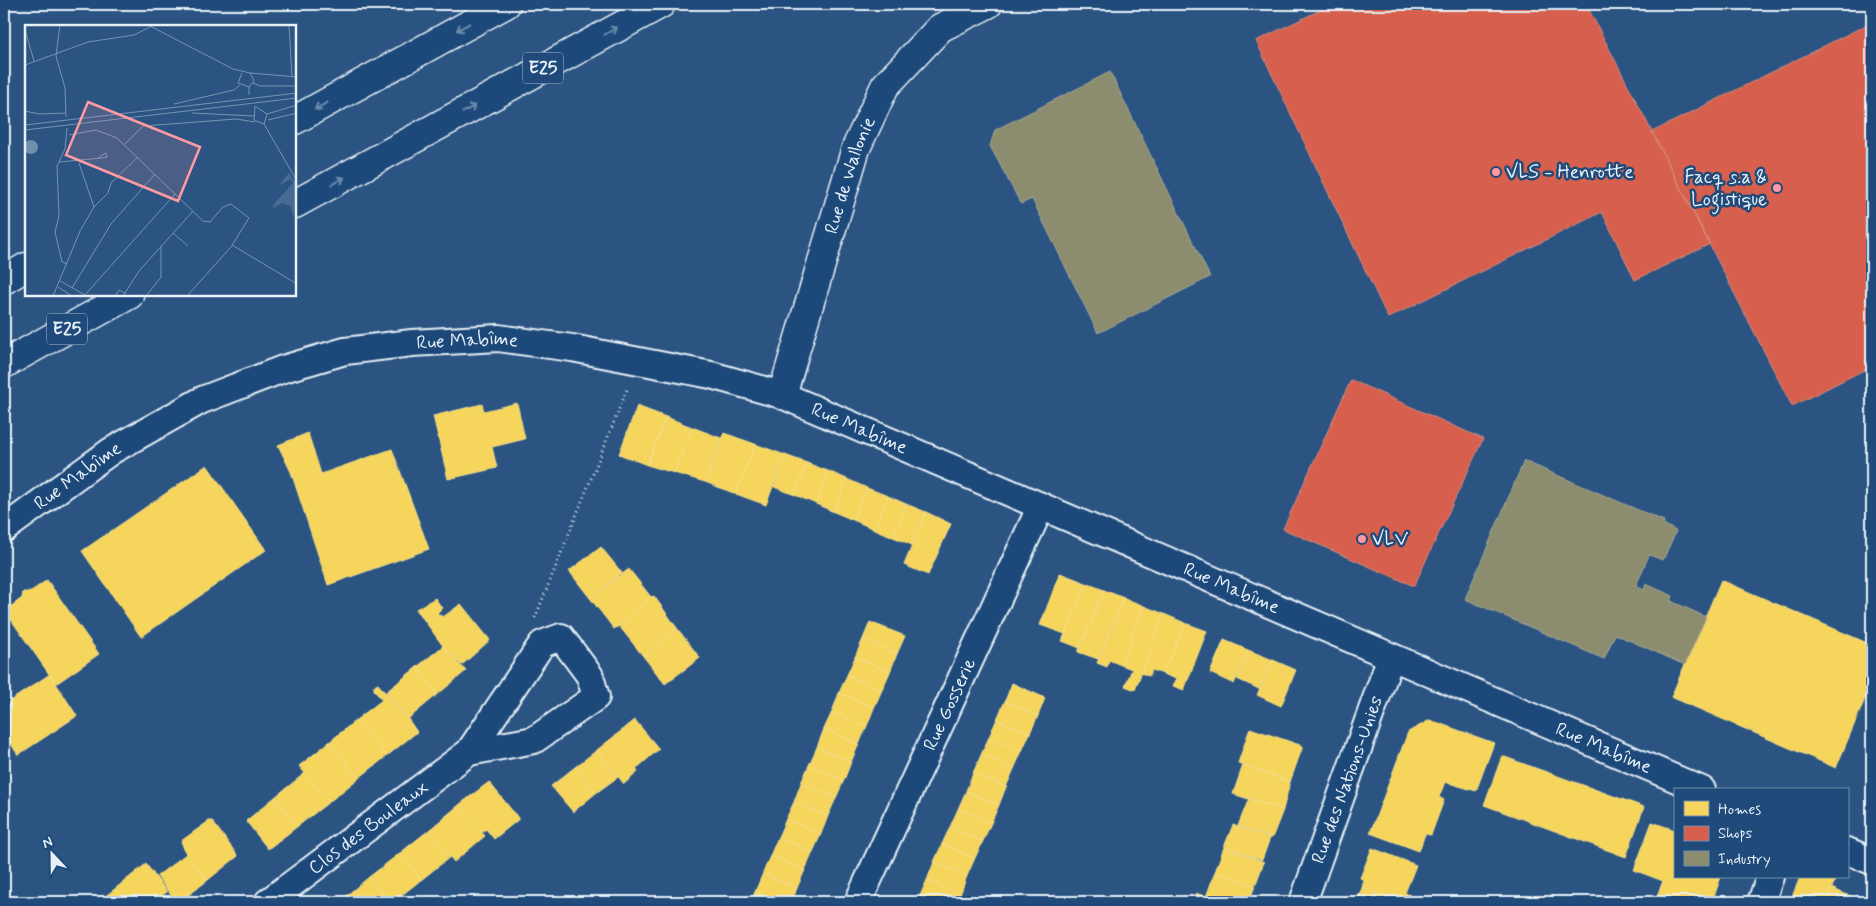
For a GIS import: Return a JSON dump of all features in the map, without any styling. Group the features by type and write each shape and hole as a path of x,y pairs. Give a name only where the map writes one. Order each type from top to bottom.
{"main road":[{"path":"296,119 506,4"},
{"name":"E25","path":"296,203 661,4"},
{"name":"Rue de Wallonie","path":"782,395 856,148 884,86 940,28 988,4"},
{"path":"4,280 25,268"},
{"name":"E25","path":"4,364 127,296"}],"street":[{"name":"Rue Mabîme","path":"4,529 111,451 202,400 283,368 345,351 412,343 498,338 572,348 711,375 782,395 1697,788"},
{"name":"Rue Gosserie","path":"858,902 1041,506"},
{"name":"Clos des Bouleaux","path":"268,902 469,752 542,644 561,637 590,676 596,697 534,740 469,752"},
{"name":"Rue des Nations-Unies","path":"1303,902 1391,657"},
{"path":"1848,850 1872,861"},
{"path":"1761,902 1770,878"}],"path":[{"path":"542,644 534,621 638,361"}],"building: Homes":[{"path":"517,403 525,439 492,447 497,468 448,479 433,416 482,404 484,411"},
{"path":"637,406 666,417 647,465 619,454"},
{"path":"666,417 692,427 674,473 647,465"},
{"path":"692,427 721,438 705,482 674,473"},
{"path":"308,433 321,474 392,449 429,549 328,585 291,472 278,445"},
{"path":"724,433 755,444 736,494 705,482"},
{"path":"755,444 785,455 766,505 736,494"},
{"path":"785,455 807,463 795,495 774,487"},
{"path":"807,463 828,471 816,504 795,495"},
{"path":"207,465 266,550 141,637 82,551"},
{"path":"828,471 847,479 834,512 816,504"},
{"path":"847,479 867,488 853,520 834,512"},
{"path":"867,488 888,496 874,529 853,520"},
{"path":"888,496 906,504 893,537 874,529"},
{"path":"906,504 926,512 912,545 893,537"},
{"path":"926,512 951,524 928,575 904,565"},
{"path":"601,547 622,573 590,598 569,571"},
{"path":"629,569 651,597 614,629 590,598"},
{"path":"1060,573 1086,583 1065,634 1040,625"},
{"path":"47,580 99,654 56,684 5,611 22,598 23,592 30,592"},
{"path":"1721,580 1872,645 1872,696 1867,694 1836,768 1671,697"},
{"path":"1086,583 1104,590 1080,648 1062,641"},
{"path":"1104,590 1124,598 1098,659 1078,652"},
{"path":"654,596 677,628 643,656 619,626"},
{"path":"435,598 442,608 437,613 443,617 461,604 490,640 462,665 443,646 416,609"},
{"path":"1124,598 1144,606 1121,665 1109,660 1107,667 1097,663"},
{"path":"1144,606 1164,614 1135,690 1125,686 1132,669 1121,665"},
{"path":"1164,614 1185,623 1163,674 1152,670 1149,676 1141,673"},
{"path":"870,622 905,636 897,654 863,639"},
{"path":"1185,623 1207,631 1184,690 1173,686 1176,679 1163,674"},
{"path":"677,628 700,658 665,684 643,656"},
{"path":"863,639 897,654 890,672 855,657"},
{"path":"1224,640 1248,650 1234,684 1210,673"},
{"path":"443,646 466,671 437,695 417,667"},
{"path":"1248,650 1273,660 1259,689 1237,679"},
{"path":"855,657 890,672 882,690 847,675"},
{"path":"1273,660 1296,670 1281,706 1257,695"},
{"path":"417,667 437,695 408,719 386,692"},
{"path":"50,674 77,716 18,755 4,733 4,705"},
{"path":"847,675 882,690 874,708 839,693"},
{"path":"1012,683 1045,698 1038,716 1005,701"},
{"path":"378,684 417,732 387,756 356,720 382,700 374,690 374,686"},
{"path":"839,693 874,708 867,726 832,712"},
{"path":"1005,701 1038,716 1030,733 997,719"},
{"path":"832,712 867,726 859,744 824,729"},
{"path":"997,719 1030,733 1022,751 989,737"},
{"path":"356,720 387,756 359,778 328,743"},
{"path":"635,720 659,749 636,769 638,772 624,784 597,750"},
{"path":"1430,720 1494,743 1476,791 1445,782 1439,797 1444,800 1431,835 1425,834 1419,851 1370,833 1408,732"},
{"path":"1250,728 1303,746 1290,782 1238,763"},
{"path":"824,729 859,744 851,762 817,747"},
{"path":"989,737 1022,751 1014,769 981,755"},
{"path":"328,743 359,778 329,802 299,766"},
{"path":"817,747 851,762 844,780 809,765"},
{"path":"597,750 618,777 596,793 575,767"},
{"path":"981,755 1014,769 1006,787 973,773"},
{"path":"1502,756 1644,807 1626,857 1484,805"},
{"path":"809,765 844,780 836,798 801,783"},
{"path":"1243,765 1290,782 1283,810 1233,794"},
{"path":"575,767 596,793 573,812 551,786"},
{"path":"305,773 329,802 298,826 275,797"},
{"path":"973,773 1006,787 999,805 966,791"},
{"path":"489,782 519,819 494,839 486,829 482,832 459,805"},
{"path":"801,783 836,798 828,816 794,802"},
{"path":"966,791 999,805 991,823 958,809"},
{"path":"275,797 298,826 268,849 246,821"},
{"path":"1249,798 1283,810 1272,838 1238,826"},
{"path":"794,802 828,816 821,834 786,819"},
{"path":"459,805 485,836 454,862 429,830"},
{"path":"958,809 991,823 983,841 950,827"},
{"path":"786,819 821,834 813,852 778,837"},
{"path":"209,821 212,821 238,856 208,880 186,854 181,841"},
{"path":"1652,822 1674,830 1674,878 1721,878 1712,902 1651,902 1652,897 1656,898 1663,881 1634,870"},
{"path":"1233,825 1270,838 1262,860 1224,847"},
{"path":"950,827 983,841 975,858 942,844"},
{"path":"429,830 450,857 421,880 400,853"},
{"path":"778,837 813,852 805,870 770,856"},
{"path":"942,844 975,858 967,876 934,862"},
{"path":"1224,847 1264,862 1255,886 1215,872"},
{"path":"1372,848 1416,865 1405,893 1410,895 1407,902 1362,888 1364,880 1360,878"},
{"path":"400,853 421,880 393,902 388,902 369,877"},
{"path":"186,854 208,880 180,902 176,902 157,876"},
{"path":"770,856 805,870 797,888 763,873"},
{"path":"934,862 967,876 960,895 927,880"},
{"path":"146,864 167,892 153,902 129,902 116,888"},
{"path":"1215,872 1255,886 1249,902 1219,902 1206,897"},
{"path":"763,873 797,888 792,902 780,902 755,892"},
{"path":"369,877 388,902 340,901"},
{"path":"1800,878 1836,878 1826,902 1790,902"},
{"path":"927,880 960,895 956,902 929,902 919,898"},
{"path":"116,888 129,902 98,902"},
{"path":"1362,888 1402,902 1356,902"},
{"path":"1831,888 1864,902 1826,902"},
{"path":"755,892 780,902 750,902"},
{"path":"1196,893 1206,897 1219,902 1193,902"}],"building: Shops":[{"name":"VLS - Henrotte","path":"1333,4 1586,4 1710,244 1635,280 1602,212 1388,318 1256,41"},
{"name":"Facq s.a & Logistique","path":"1872,22 1872,366 1792,406 1652,132"},
{"path":"1351,380 1483,439 1414,586 1283,529"}],"building: Industry":[{"path":"1110,72 1210,277 1098,333 1032,199 1021,204 990,146 995,130"},
{"path":"1524,461 1664,521 1663,524 1676,531 1663,560 1649,555 1636,586 1644,590 1646,584 1673,596 1671,601 1706,617 1685,665 1615,634 1604,659 1465,599"}],"place":[{"name":"VLS - Henrotte","path":"1496,172"},
{"name":"Facq s.a & Logistique","path":"1777,188"},
{"name":"VLV","path":"1362,539"}]}
